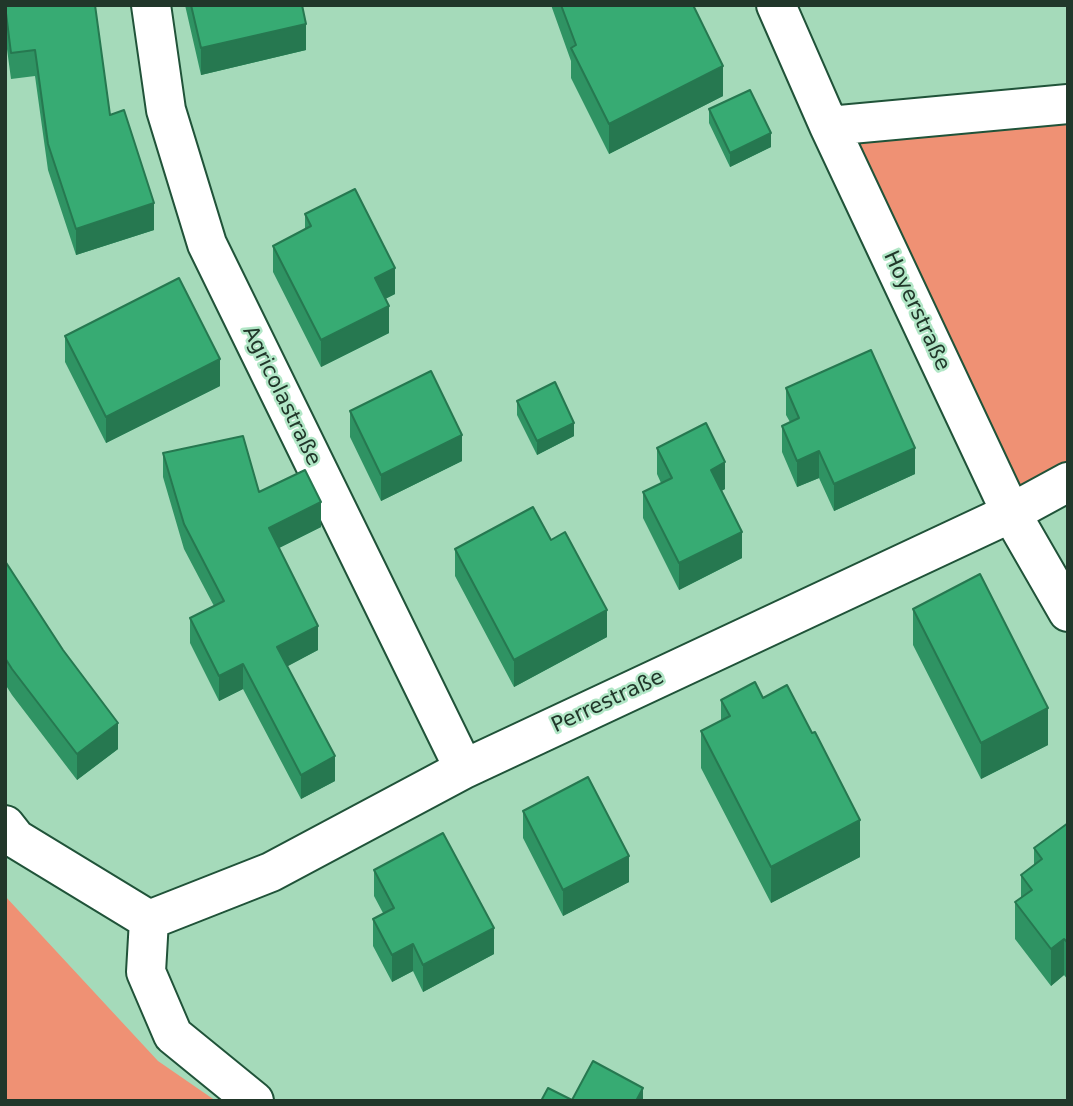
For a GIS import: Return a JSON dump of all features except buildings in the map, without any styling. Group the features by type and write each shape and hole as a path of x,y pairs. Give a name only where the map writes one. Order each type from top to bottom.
{"street":[{"name":"Agricolastraße","path":"150,5 166,110 207,244 464,769"},
{"name":"Hoyerstraße","path":"776,5 829,126 1011,513 1068,612"},
{"path":"829,126 1068,104"},
{"name":"Perrestraße","path":"149,920 271,872 464,769 1011,513 1068,482"},
{"path":"5,825 16,839 149,920 145,972 173,1035 254,1101"}],"shaded area":[{"path":"1068,104 1068,482 1011,513 829,126"},
{"path":"5,896 158,1061 216,1101 5,1101"}]}
